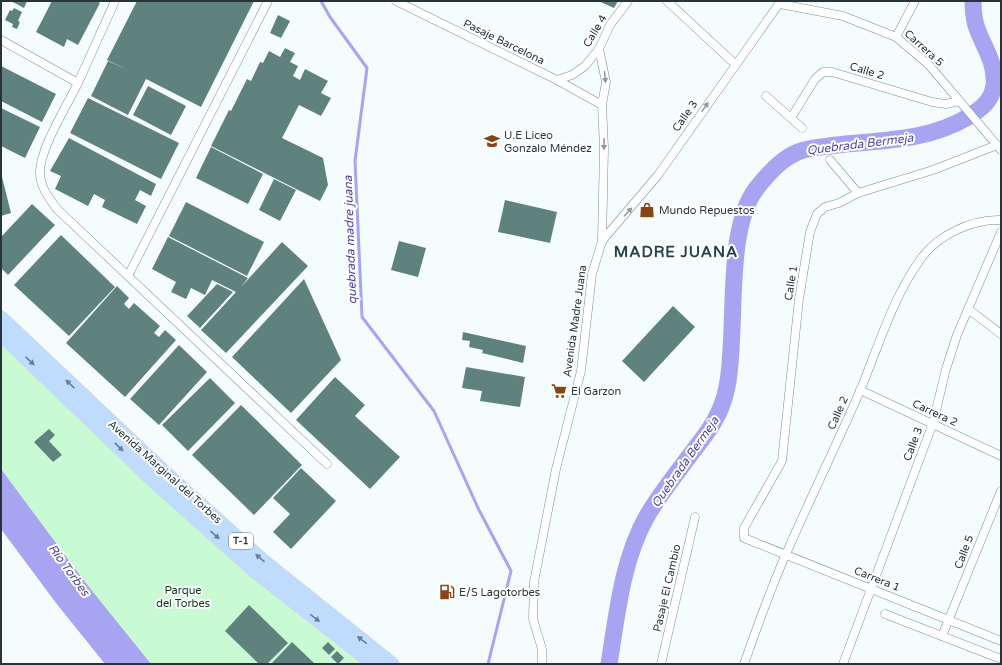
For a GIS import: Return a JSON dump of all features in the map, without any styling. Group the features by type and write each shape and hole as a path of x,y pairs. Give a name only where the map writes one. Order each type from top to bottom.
{"highway":[{"name":"Avenida Marginal del Torbes","path":"1,318 157,466 262,560 392,664"},
{"name":"Avenida Marginal del Torbes","path":"1,334 156,483 255,570 374,664"}],"street":[{"path":"115,1 45,152 40,173 44,190 56,209 327,464"},
{"path":"128,276 268,1"},
{"name":"Pasaje Barcelona","path":"396,1 557,80 602,105"},
{"name":"Calle 4","path":"557,80 572,75 585,66 599,49 610,25 628,1"},
{"path":"667,1 735,64"},
{"path":"896,37 915,1"},
{"name":"Calle 3","path":"602,241 658,175 735,64 780,3"},
{"name":"Carrera 5","path":"780,3 843,16 896,37 929,65 999,147"},
{"path":"1,40 78,83"},
{"name":"Avenida Madre Juana","path":"542,664 542,649 533,619 534,582 556,469 581,371 592,274 602,241 604,148 602,105 606,82 599,49"},
{"name":"Calle 2","path":"791,118 815,79 823,72 832,72 932,102 946,104 959,101"},
{"path":"766,96 802,128"},
{"name":"Calle 1","path":"744,538 744,528 782,461 799,299 810,232 818,214 825,207 838,203 858,193 933,170 999,147"},
{"path":"830,160 858,193"},
{"name":"Calle 2","path":"744,664 786,555 860,390 872,358 905,284 921,258 940,240 962,227 986,220 1001,220"},
{"name":"Calle 3","path":"843,664 933,423 946,369 957,335 1001,232"},
{"path":"968,309 1001,334"},
{"name":"Carrera 2","path":"860,390 1001,456"},
{"name":"Calle 5","path":"942,636 1001,491"},
{"name":"Pasaje El Cambio","path":"661,664 694,517"},
{"name":"Carrera 1","path":"744,538 1001,641"},
{"path":"885,614 1001,659"}],"green space":[{"name":"Parque del Torbes","path":"1,334 374,664 151,664 85,582 1,469"}],"water":[{"name":"Río Torbes","path":"1,469 85,582 151,664 105,664 56,603 1,529"}],"building":[{"path":"11,1 27,1 24,8"},
{"path":"52,1 96,1 100,3 78,45 67,39 64,47 36,32"},
{"path":"137,1 254,1 201,107 146,79 128,115 91,96 108,61 128,70 107,60"},
{"path":"598,1 618,1 614,8"},
{"path":"14,8 22,12 18,21 20,22 17,29 12,27 13,24 5,20 10,10 12,11"},
{"path":"278,15 290,21 281,38 270,33"},
{"path":"285,48 295,53 290,62 298,66 293,76 300,80 305,69 328,81 321,93 331,98 321,116 299,105 282,138 323,158 328,185 320,201 211,146 247,79 251,81 260,62 263,63 269,51 280,57"},
{"path":"1,66 56,94 42,122 1,101"},
{"path":"148,86 186,106 171,135 133,115"},
{"path":"88,98 179,143 161,179 70,133"},
{"path":"1,108 40,127 25,158 1,146"},
{"path":"69,138 156,184 151,196 140,190 135,200 146,206 137,224 102,207 105,200 94,194 88,206 55,189 61,176 50,171"},
{"path":"211,147 263,174 248,204 196,178"},
{"path":"1,173 11,213 1,216"},
{"path":"274,179 296,190 280,221 259,210"},
{"path":"505,200 557,212 550,243 498,232"},
{"path":"186,202 264,242 247,276 169,236"},
{"path":"32,204 55,225 8,275 1,268 1,237"},
{"path":"61,235 115,287 69,336 14,285"},
{"path":"168,237 248,278 241,287 282,242 308,266 226,353 201,330 236,292 212,280 205,295 191,288 186,299 171,292 176,282 152,269"},
{"path":"399,241 426,248 418,277 391,270"},
{"path":"304,279 341,360 291,413 232,357"},
{"path":"217,284 233,292 200,328 187,316"},
{"path":"117,286 129,298 124,304 129,309 134,303 160,326 154,333 159,337 165,330 176,340 125,397 66,343"},
{"path":"673,306 695,327 644,382 622,361"},
{"path":"463,332 526,346 523,363 482,353 483,350 469,347 470,341 462,340"},
{"path":"179,345 207,372 159,425 130,399"},
{"path":"466,367 525,377 520,407 480,401 482,391 462,388"},
{"path":"335,377 365,405 355,416 400,457 370,489 296,420"},
{"path":"210,378 235,403 188,451 162,425"},
{"path":"241,405 302,465 254,515 192,455"},
{"path":"49,429 55,435 49,441 62,455 53,462 34,442"},
{"path":"301,468 336,501 291,549 273,532 290,514 273,498"},
{"path":"249,605 288,643 267,664 259,664 225,631"},
{"path":"292,642 315,664 271,664"},
{"path":"328,642 335,649 329,655 322,648"},
{"path":"337,651 344,658 338,664 331,657"}],"waterway":[{"name":"quebrada madre juana","path":"321,1 330,17 367,68 355,161 362,317 434,411 479,510 511,571 488,664"},
{"name":"Quebrada Bermeja","path":"609,664 626,569 639,533 647,516 659,497 715,420 724,399 730,365 736,256 740,230 746,207 756,189 769,173 786,158 798,152 817,147 921,135 953,125 981,108 991,96 994,85 994,77 992,63 976,24 973,1"}],"place":[{"name":"U.E Liceo Gonzalo Méndez","path":"492,141"},
{"name":"Mundo Repuestos","path":"647,210"},
{"name":"El Garzon","path":"559,391"},
{"name":"E/S Lagotorbes","path":"447,592"}],"district":[{"name":"MADRE JUANA","path":"676,252"}]}
